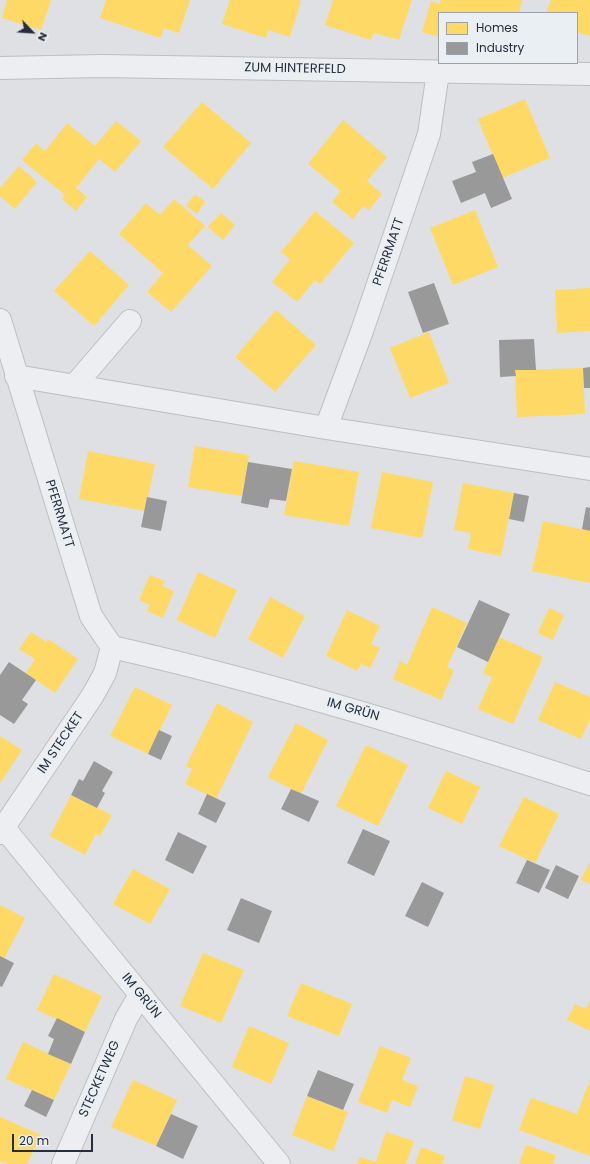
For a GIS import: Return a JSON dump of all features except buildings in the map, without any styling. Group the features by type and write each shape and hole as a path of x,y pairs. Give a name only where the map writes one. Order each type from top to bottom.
{"street":[{"name":"ZUM HINTERFELD","path":"0,68 102,66 590,74"},
{"name":"PFERRMATT","path":"326,428 362,331 429,134 438,72"},
{"name":"PFERRMATT","path":"0,320 91,616 112,647"},
{"path":"74,386 130,321"},
{"path":"16,376 326,428 590,468"},
{"name":"IM GRÜN","path":"112,647 202,667 418,728 590,784"},
{"name":"IM STECKET","path":"2,831 93,695 105,673 112,647"},
{"name":"IM GRÜN","path":"2,831 140,995 279,1164"},
{"name":"STECKETWEG","path":"62,1164 126,1019 140,995"}]}
